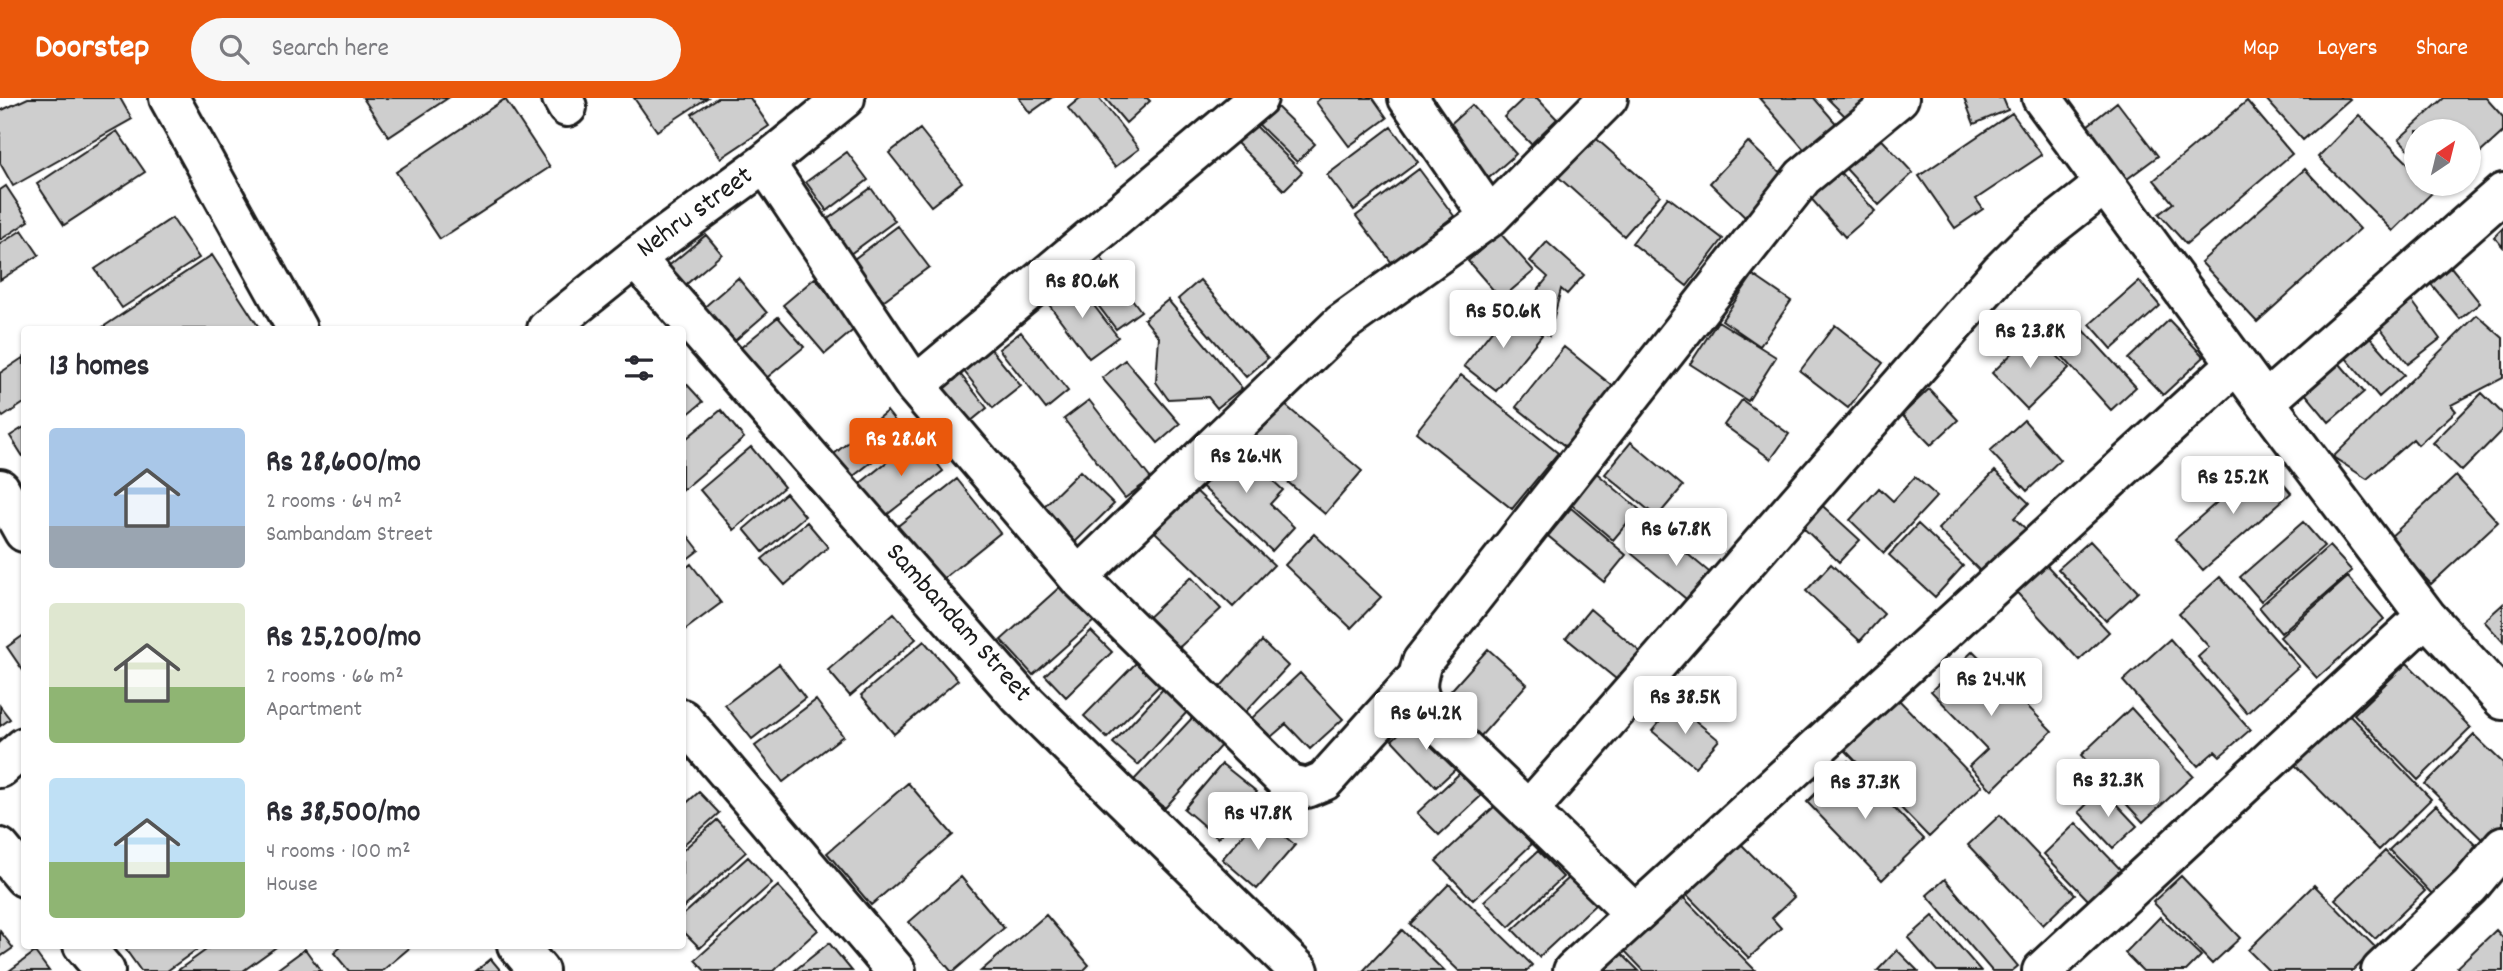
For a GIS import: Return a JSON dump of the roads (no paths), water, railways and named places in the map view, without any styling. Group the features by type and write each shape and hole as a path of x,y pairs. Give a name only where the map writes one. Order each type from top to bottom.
{"street":[{"path":"169,98 295,326"},
{"name":"Nehru street","path":"551,326 635,258 765,163 845,98"},
{"path":"915,386 1258,98"},
{"path":"1408,98 1490,218"},
{"path":"1078,577 1341,324 1490,218 1608,98"},
{"path":"765,163 915,386 1078,577 1289,784 1307,788 1324,781 1416,679 1422,662 1803,177 1899,98"},
{"path":"2053,102 2105,184 2236,364 2426,616 2503,700"},
{"path":"1528,811 2000,272 2025,247 2105,184"},
{"path":"2265,402 2503,193"},
{"name":"Sambandam Street","path":"635,258 1019,696 1299,971"},
{"path":"1573,971 2236,364"},
{"path":"0,489 21,527"},
{"path":"2042,971 2426,616"},
{"path":"1416,679 1417,696 1427,713 1635,914"},
{"path":"686,724 896,971"},
{"path":"0,768 21,750"},
{"path":"2381,971 2470,886 2503,846"},
{"path":"0,848 21,873"},
{"path":"86,949 105,971"},
{"path":"520,949 539,971"}]}
